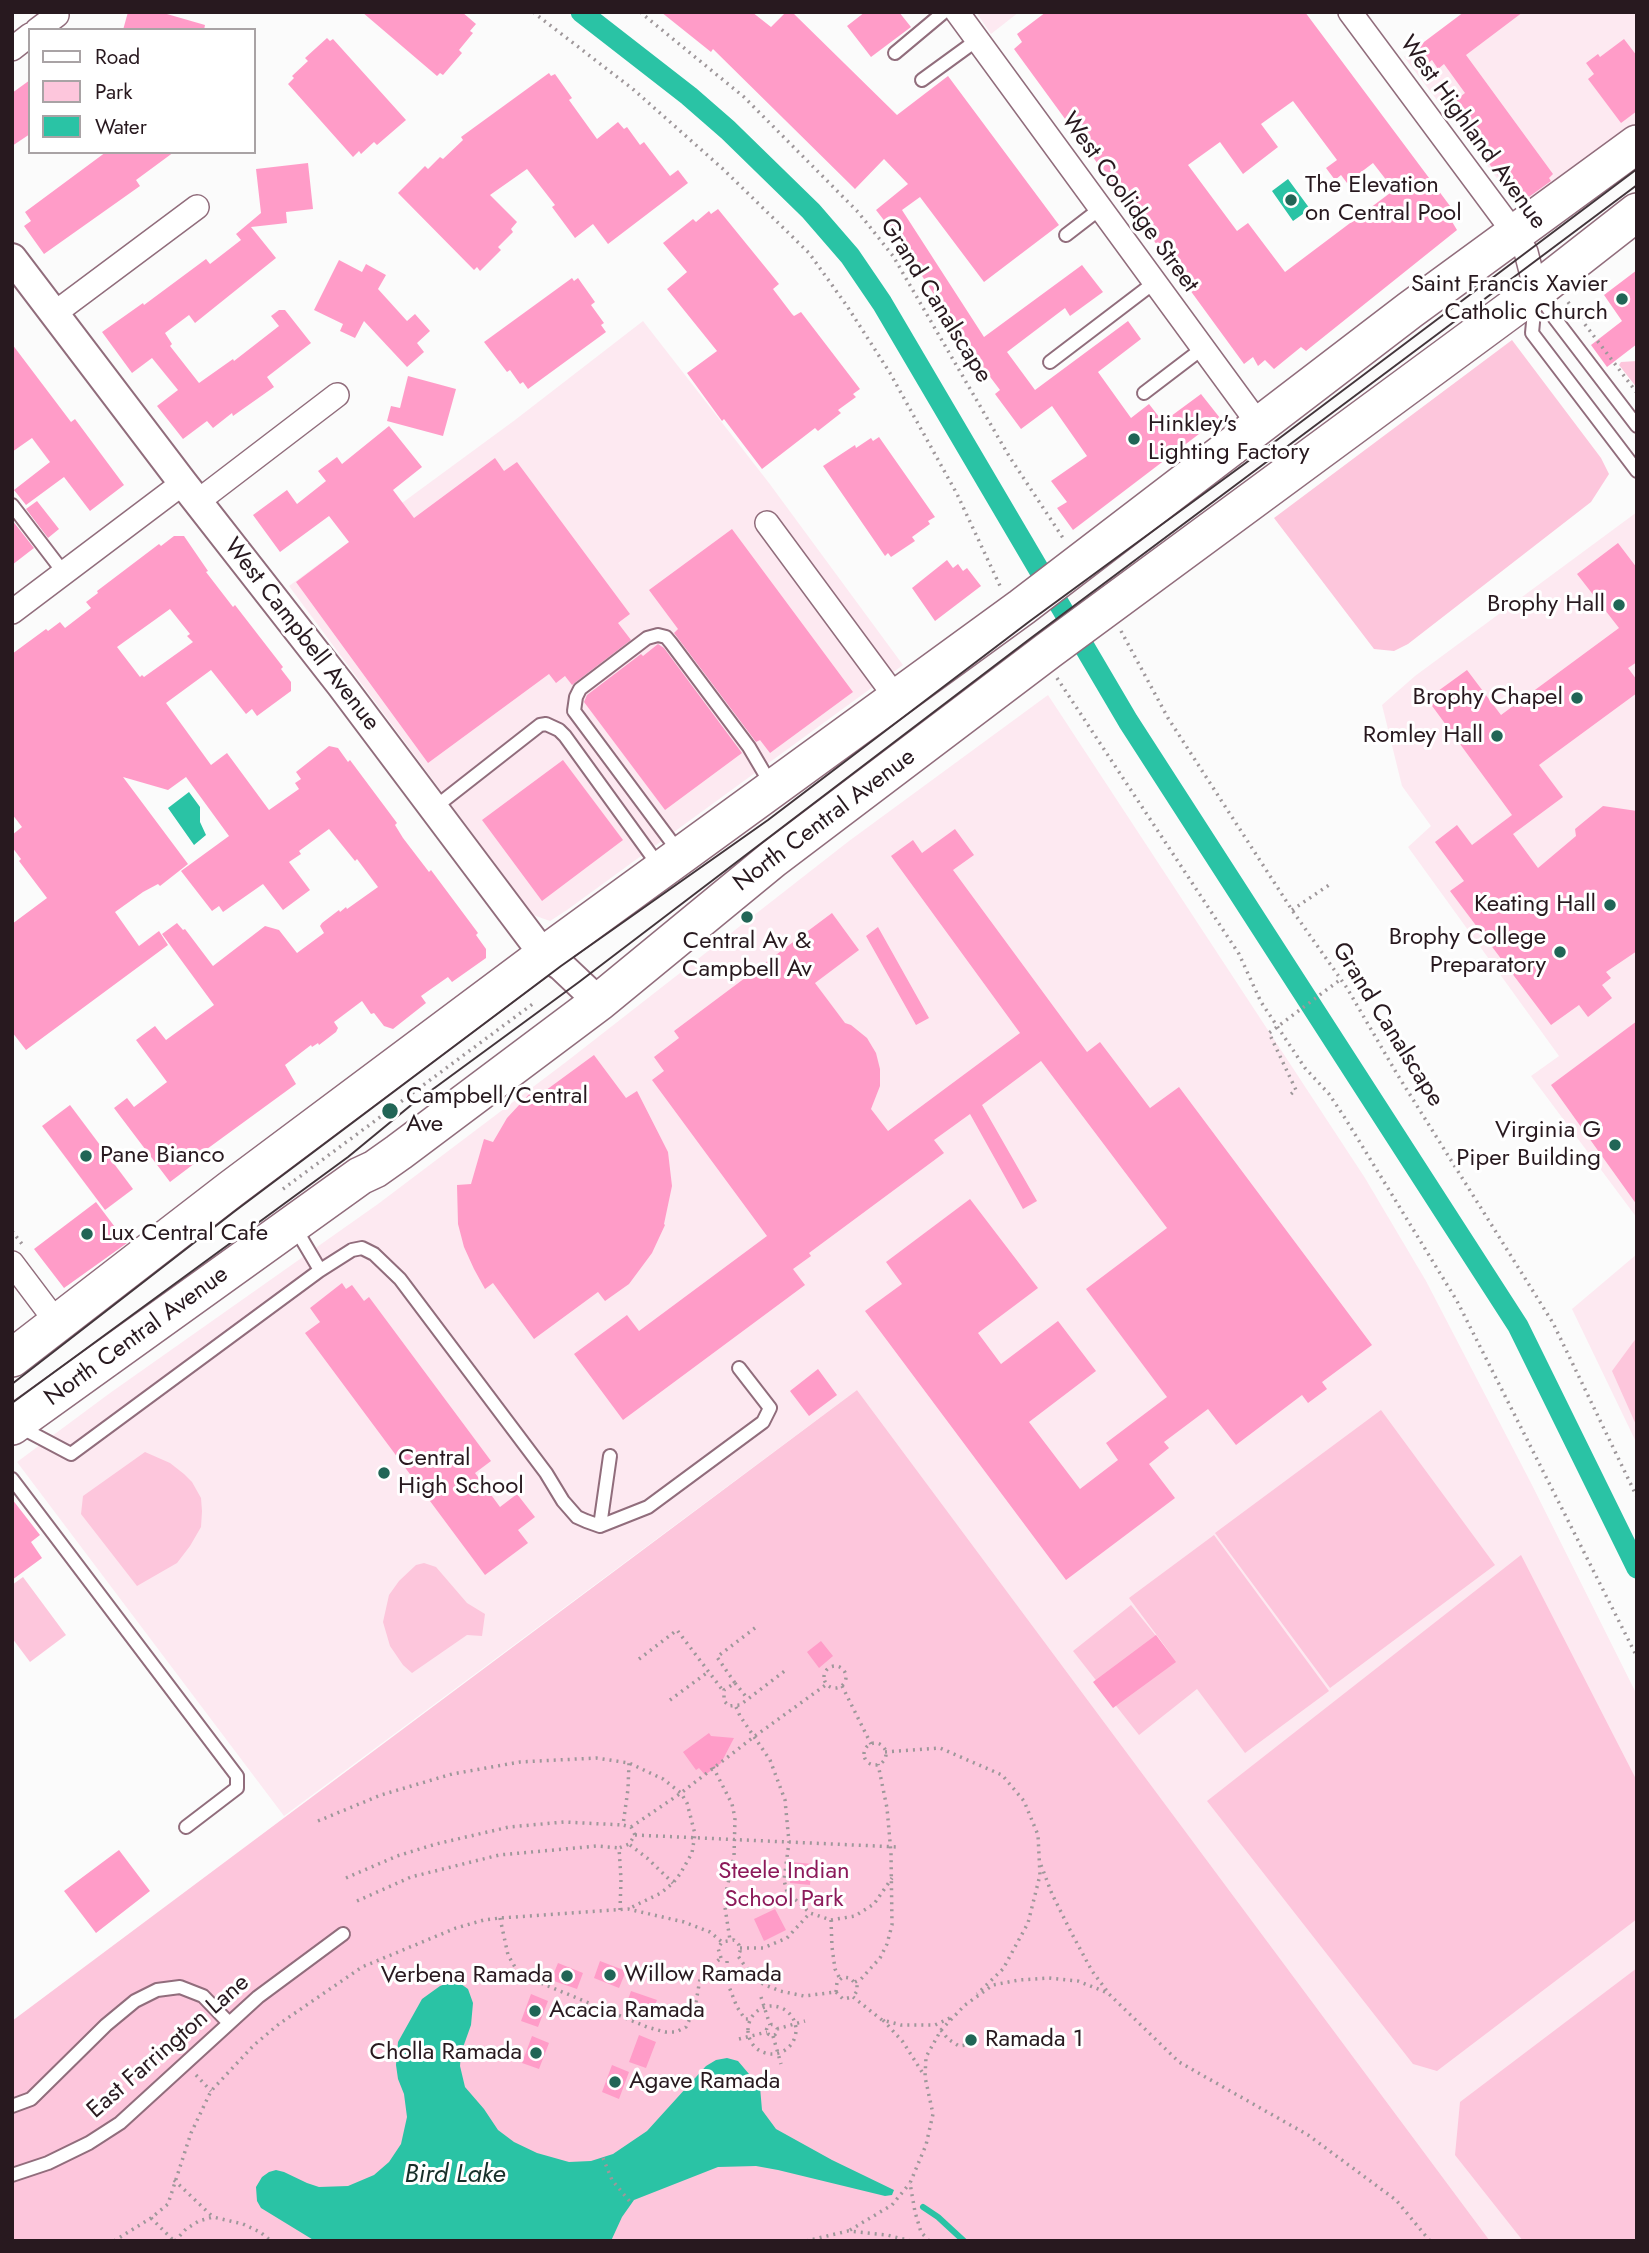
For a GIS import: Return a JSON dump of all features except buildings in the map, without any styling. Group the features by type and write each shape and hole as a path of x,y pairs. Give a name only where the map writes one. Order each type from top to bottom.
{"main road":[{"path":"12,1358 231,1188 544,955 897,699 1067,561 1260,426 1410,310 1637,144"},
{"name":"North Central Avenue","path":"13,1426 360,1176 375,1169 599,1002 773,859 1053,664 1109,620 1552,296 1637,212"}],"street":[{"name":"West Coolidge Street","path":"957,12 1260,426"},
{"name":"West Highland Avenue","path":"1350,12 1515,234 1552,296"},
{"path":"40,28 57,15"},
{"path":"12,49 28,37"},
{"path":"55,313 197,207"},
{"name":"West Campbell Avenue","path":"12,258 341,685 544,955 570,974 599,1002"},
{"path":"12,612 64,573 337,395"},
{"path":"766,523 897,699"},
{"path":"12,1264 58,1324"}],"lane":[{"path":"895,53 944,12"},
{"path":"922,80 977,40"},
{"path":"1066,235 1101,208"},
{"path":"1050,362 1155,282"},
{"path":"1552,296 1553,316 1637,426"},
{"path":"1552,296 1532,333 1637,471"},
{"path":"1143,393 1203,348"},
{"path":"12,505 64,573"},
{"path":"671,862 574,711 580,689 647,639 658,635 666,637 750,747 774,789"},
{"path":"433,809 546,723 565,736 671,862"},
{"path":"293,1224 320,1270"},
{"path":"13,1426 71,1454 320,1270 352,1250 362,1248 387,1265 400,1279 546,1473 563,1502 577,1517 600,1525 648,1507 763,1422 770,1408 739,1368"},
{"path":"600,1525 610,1456"},
{"path":"12,1479 237,1776 237,1788 186,1827"},
{"name":"East Farrington Lane","path":"12,2175 48,2163 89,2143 120,2123 258,1997 344,1934"},
{"path":"12,2106 31,2099 106,2025 135,2001 157,1990 180,1987 203,1996 229,2023"}],"path":[{"path":"533,12 634,90 723,169 809,253 890,373 1014,602"},
{"name":"Grand Canalscape","path":"640,12 744,97 858,212 892,256 1067,561"},
{"path":"1552,296 1637,393"},
{"name":"Grand Canalscape","path":"1109,620 1124,637 1168,718 1292,910 1341,979 1410,1096 1553,1323 1637,1497"},
{"path":"1053,664 1239,954 1261,1002 1305,1068 1329,1094 1345,1118 1457,1301 1637,1657"},
{"path":"1292,910 1329,885"},
{"path":"1292,1094 1296,1090 1269,1033 1341,979"},
{"path":"283,1189 534,1003 540,1012"},
{"path":"747,1699 716,1657 755,1629"},
{"path":"639,1659 677,1630 724,1692"},
{"path":"842,1685 833,1687 827,1684 824,1674 829,1668 836,1665 843,1669 846,1675 842,1685 872,1744"},
{"path":"736,1707 786,1670"},
{"path":"670,1700 708,1672"},
{"path":"735,1683 726,1688 722,1698 726,1704 736,1707 770,1760 785,1800 789,1842 784,1881 787,1892 810,1913 831,1920 855,1916 874,1904 892,1878"},
{"path":"631,1828 827,1684"},
{"path":"872,1744 882,1746 886,1752"},
{"path":"872,1744 864,1751 865,1759 870,1764 883,1761 886,1752"},
{"path":"806,2241 848,2231 892,2205 910,2183 926,2145 933,2114 925,2077 926,2057 941,2029 1003,1969 1028,1923 1040,1875 1038,1835 1024,1801 1002,1775 940,1748 886,1752"},
{"path":"114,2241 168,2204 191,2133 211,2091 254,2045 279,2024 362,1968 456,1928 500,1918 628,1909 660,1894 673,1883 692,1853 695,1838 687,1803 681,1793 663,1779 628,1763 596,1758 520,1762 452,1774 381,1795 318,1821"},
{"path":"623,1825 628,1763"},
{"path":"855,1982 880,1958 892,1925 887,1808 878,1764"},
{"path":"713,1767 732,1804 735,1818 734,1857 724,1901 730,1940"},
{"path":"346,1878 397,1856 509,1827 564,1822 623,1825 631,1828 635,1835"},
{"path":"635,1835 898,1847"},
{"path":"357,1900 411,1877 499,1855 597,1846 619,1848 629,1844 635,1835"},
{"path":"629,1844 647,1857 673,1883"},
{"path":"619,1848 620,1910"},
{"path":"1039,1858 1052,1894 1072,1934 1092,1971 1108,1993 1179,2062 1308,2135 1395,2200 1430,2241"},
{"path":"628,1909 684,1922 710,1932 722,1942"},
{"path":"740,1948 763,1948 787,1938 810,1913"},
{"path":"500,1918 508,1955 519,1975 665,2032 676,2032 685,2027 695,2008 701,1979 721,1958"},
{"path":"831,1920 835,1969 840,1979"},
{"path":"722,1942 736,1942 740,1948 734,1960 721,1958 718,1948 722,1942"},
{"path":"738,1956 763,1984 780,1991 804,1996 836,1992 844,1998 853,1997 882,2020 903,2042 925,2077"},
{"path":"727,1961 728,1984 737,2007 745,2019 749,2020"},
{"path":"840,1979 850,1978 855,1982 856,1992 853,1997"},
{"path":"836,1992 840,1979"},
{"path":"965,2006 993,1985 1019,1980 1077,1980 1108,1993"},
{"path":"761,1997 769,2025 766,2032"},
{"path":"764,2006 780,2007 792,2015 795,2024 796,2034 792,2045 778,2054 760,2052 748,2036 749,2020 764,2006"},
{"path":"882,2020 920,2026 935,2025 954,2016"},
{"path":"781,2064 773,2035 777,2029 805,2021"},
{"path":"769,2025 775,2025 777,2029"},
{"path":"941,2029 948,2039 959,2046 966,2045"},
{"path":"739,2039 766,2032 773,2035"},
{"path":"185,2063 211,2091"},
{"path":"603,2158 612,2180 631,2203"},
{"path":"174,2180 213,2217"},
{"path":"910,2183 915,2212 922,2232 929,2241"},
{"path":"151,2218 174,2241 186,2229 213,2217 243,2224 271,2241"},
{"path":"848,2231 887,2235 911,2241"}],"shaded area":[{"path":"976,12 1019,12 991,34"},
{"path":"1464,12 1637,12 1637,126 1522,211 1404,57"},
{"path":"643,321 769,483 903,665 550,921 533,915 289,586 515,420"},
{"name":"Brophy College Preparatory","path":"1637,512 1637,1218 1531,1076 1559,1056 1408,847 1431,826 1402,786 1382,705 1415,676"},
{"name":"Central High School","path":"1048,695 1365,1178 1426,1281 1637,1695 1637,2241 1490,2241 857,1390 284,1816 17,1462 378,1204 566,1062 849,841"},
{"path":"1637,1254 1637,1444 1572,1309"}],"green space":[{"path":"1512,340 1601,458 1609,474 1591,502 1408,644 1394,651 1374,649 1274,518"},
{"path":"1637,361 1637,388 1619,365 1621,362"},
{"path":"1637,1337 1637,1427 1612,1371"},
{"name":"Steele Indian School Park","path":"857,1390 1490,2241 12,2241 12,2021"},
{"path":"1381,1410 1495,1565 1330,1688 1215,1533"},
{"path":"145,1452 170,1463 192,1482 201,1498 202,1511 201,1527 177,1563 137,1586 81,1514 83,1496"},
{"path":"1214,1535 1329,1691 1245,1753 1197,1689 1139,1735 1073,1651 1131,1605 1173,1657 1129,1598"},
{"path":"1521,1555 1637,1781 1637,1919 1437,2071 1413,2064 1207,1801"},
{"path":"424,1563 436,1567 467,1603 485,1614 482,1636 467,1635 412,1673 390,1646 383,1622 389,1595 416,1565"},
{"path":"23,1577 66,1635 30,1662 12,1638 12,1585"},
{"path":"1637,1968 1637,2241 1523,2241 1455,2155 1460,2102"}],"water":[{"name":"The Elevation on Central Pool","path":"1288,179 1310,209 1293,221 1272,191"},
{"path":"189,792 200,807 200,822 206,835 194,845 168,808"},
{"name":"Bird Lake","path":"453,1981 468,1989 473,2003 471,2025 461,2053 460,2066 465,2087 498,2130 514,2142 537,2153 569,2162 591,2161 613,2154 647,2131 706,2066 727,2058 738,2061 760,2087 762,2110 776,2129 894,2190 892,2195 885,2196 756,2166 718,2167 634,2200 622,2217 611,2241 315,2241 261,2208 257,2201 256,2187 269,2172 284,2172 319,2187 348,2186 374,2175 389,2162 401,2144 407,2117 396,2065 398,2042 422,1999 440,1986"}],"waterway":[{"path":"581,12 689,96 728,130 811,211 850,256 882,303 1128,721 1518,1326 1637,1568"},
{"path":"923,2207 964,2241"}],"tram line":[{"path":"12,1384 235,1211 561,966 768,820 1030,621 1273,443 1637,169"},
{"path":"12,1403 348,1157 410,1106 579,982 1031,638 1637,185"}],"place":[{"name":"The Elevation on Central Pool","path":"1291,200"},
{"name":"Saint Francis Xavier Catholic Church","path":"1622,299"},
{"name":"Hinkley's Lighting Factory","path":"1134,439"},
{"name":"Brophy Hall","path":"1619,605"},
{"name":"Brophy Chapel","path":"1577,698"},
{"name":"Romley Hall","path":"1497,736"},
{"name":"Keating Hall","path":"1610,905"},
{"name":"Central Av & Campbell Av","path":"747,917"},
{"name":"Brophy College Preparatory","path":"1560,952"},
{"name":"Campbell/Central Ave","path":"390,1111"},
{"name":"Virginia G Piper Building","path":"1615,1145"},
{"name":"Pane Bianco","path":"86,1156"},
{"name":"Lux Central Cafe","path":"87,1234"},
{"name":"Central High School","path":"384,1473"},
{"name":"Willow Ramada","path":"610,1975"},
{"name":"Verbena Ramada","path":"567,1976"},
{"name":"Acacia Ramada","path":"535,2011"},
{"name":"Ramada 1","path":"971,2040"},
{"name":"Cholla Ramada","path":"536,2053"},
{"name":"Agave Ramada","path":"615,2082"}]}
